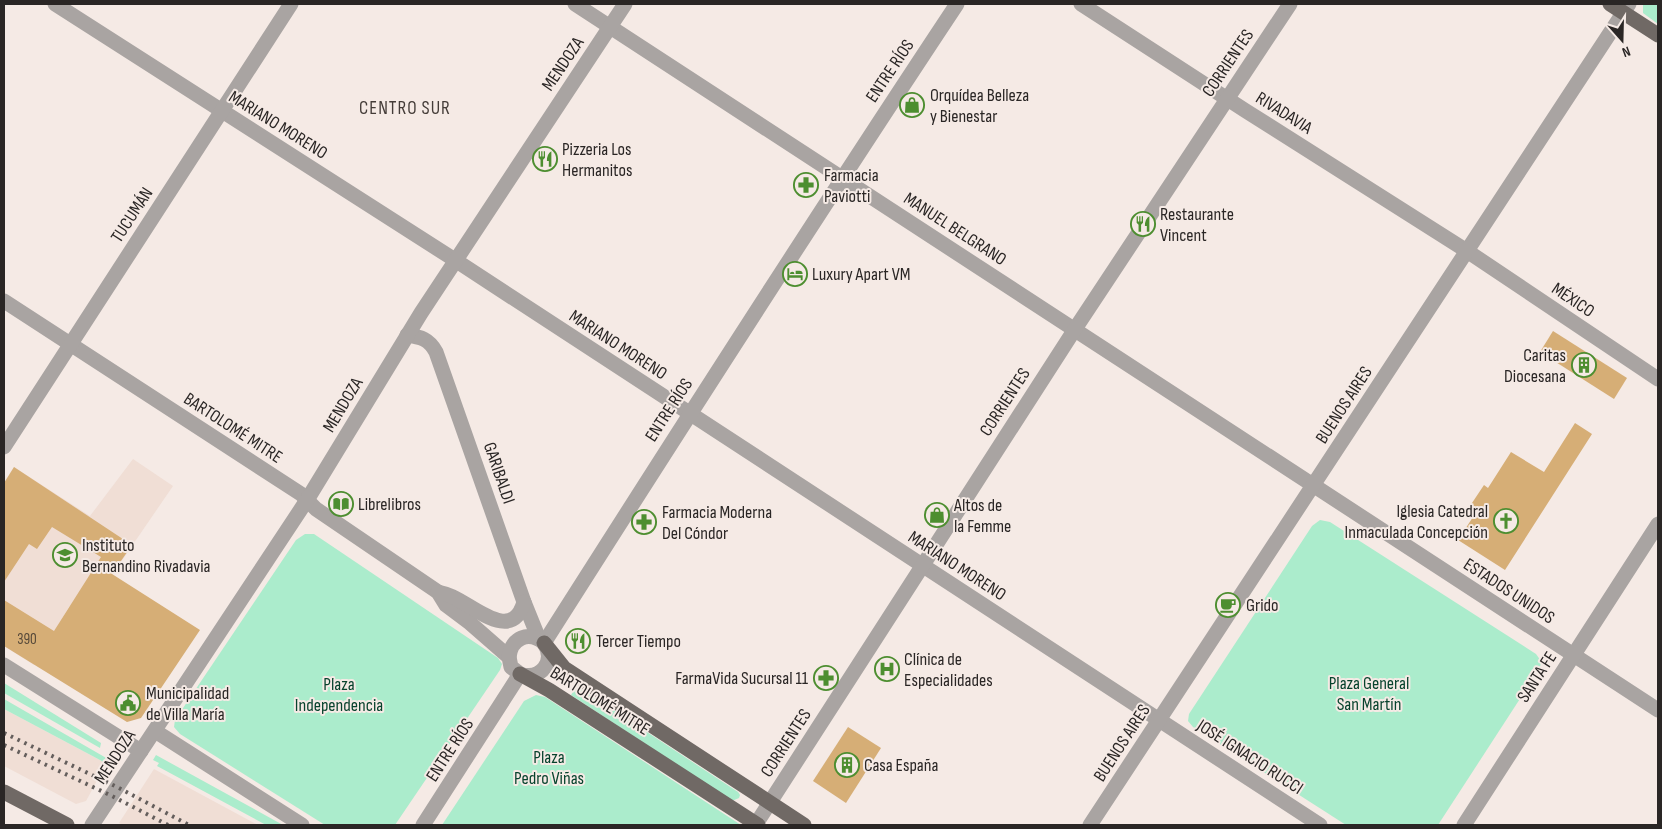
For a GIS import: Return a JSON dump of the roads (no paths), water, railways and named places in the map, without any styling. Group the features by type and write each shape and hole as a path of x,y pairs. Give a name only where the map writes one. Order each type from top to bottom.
{"main road":[{"path":"1621,7 1658,35"},
{"name":"BARTOLOMÉ MITRE","path":"542,641 564,668 804,825"},
{"name":"BARTOLOMÉ MITRE","path":"520,674 549,690 757,824"},
{"path":"4,792 67,825"}],"street":[{"name":"MARIANO MORENO","path":"55,4 455,260 1159,720"},
{"name":"TUCUMÁN","path":"4,447 291,4"},
{"name":"MANUEL BELGRANO","path":"575,4 1314,486"},
{"name":"MENDOZA","path":"92,825 307,500 455,260 625,4"},
{"name":"ENTRE RÍOS","path":"542,641 841,178 957,4"},
{"name":"RIVADAVIA","path":"1081,4 1467,251"},
{"name":"CORRIENTES","path":"757,824 1075,329 1290,4"},
{"name":"BUENOS AIRES","path":"1090,825 1467,251 1621,7"},
{"name":"MÉXICO","path":"1467,251 1658,379"},
{"name":"BARTOLOMÉ MITRE","path":"4,301 301,494 316,508 438,592 453,596 479,612 499,621 506,621 517,617 522,611 524,602"},
{"name":"GARIBALDI","path":"407,335 423,338 431,343 436,352 524,602 542,641"},
{"name":"ESTADOS UNIDOS","path":"1314,486 1658,710"},
{"name":"SANTA FE","path":"1464,825 1658,524"},
{"name":"BARTOLOMÉ MITRE","path":"438,592 446,605 508,657 511,666 520,674"},
{"path":"508,657 512,645 521,637 534,636 542,641 549,653 549,660 545,668 536,675 520,674"},
{"path":"4,665 141,751"},
{"name":"ENTRE RÍOS","path":"423,825 520,674"},
{"name":"JOSÉ IGNACIO RUCCI","path":"1159,720 1320,825"},
{"path":"155,731 302,825"}],"railway":[{"path":"4,733 117,787 189,825"},
{"path":"4,745 112,796 168,825"}],"place":[{"name":"Orquídea Belleza y Bienestar","path":"912,105"},
{"name":"Pizzeria Los Hermanitos","path":"545,159"},
{"name":"Farmacia Paviotti","path":"806,185"},
{"name":"Restaurante Vincent","path":"1143,224"},
{"name":"Luxury Apart VM","path":"795,274"},
{"name":"Caritas Diocesana","path":"1584,365"},
{"name":"Librelibros","path":"341,504"},
{"name":"Altos de la Femme","path":"937,515"},
{"name":"Iglesia Catedral Inmaculada Concepción","path":"1506,521"},
{"name":"Farmacia Moderna Del Cóndor","path":"644,522"},
{"name":"Instituto Bernandino Rivadavia","path":"65,555"},
{"name":"Grido","path":"1228,605"},
{"name":"Tercer Tiempo","path":"578,641"},
{"name":"Clínica de Especialidades","path":"887,669"},
{"name":"FarmaVida Sucursal 11","path":"826,678"},
{"name":"Municipalidad de Villa María","path":"128,703"},
{"name":"Casa España","path":"847,765"}],"district":[{"name":"CENTRO SUR","path":"405,108"}],"park label":[{"name":"Plaza General San Martín","path":"1369,693"},
{"name":"Plaza Independencia","path":"339,694"},
{"name":"Plaza Pedro Viñas","path":"549,768"}]}
